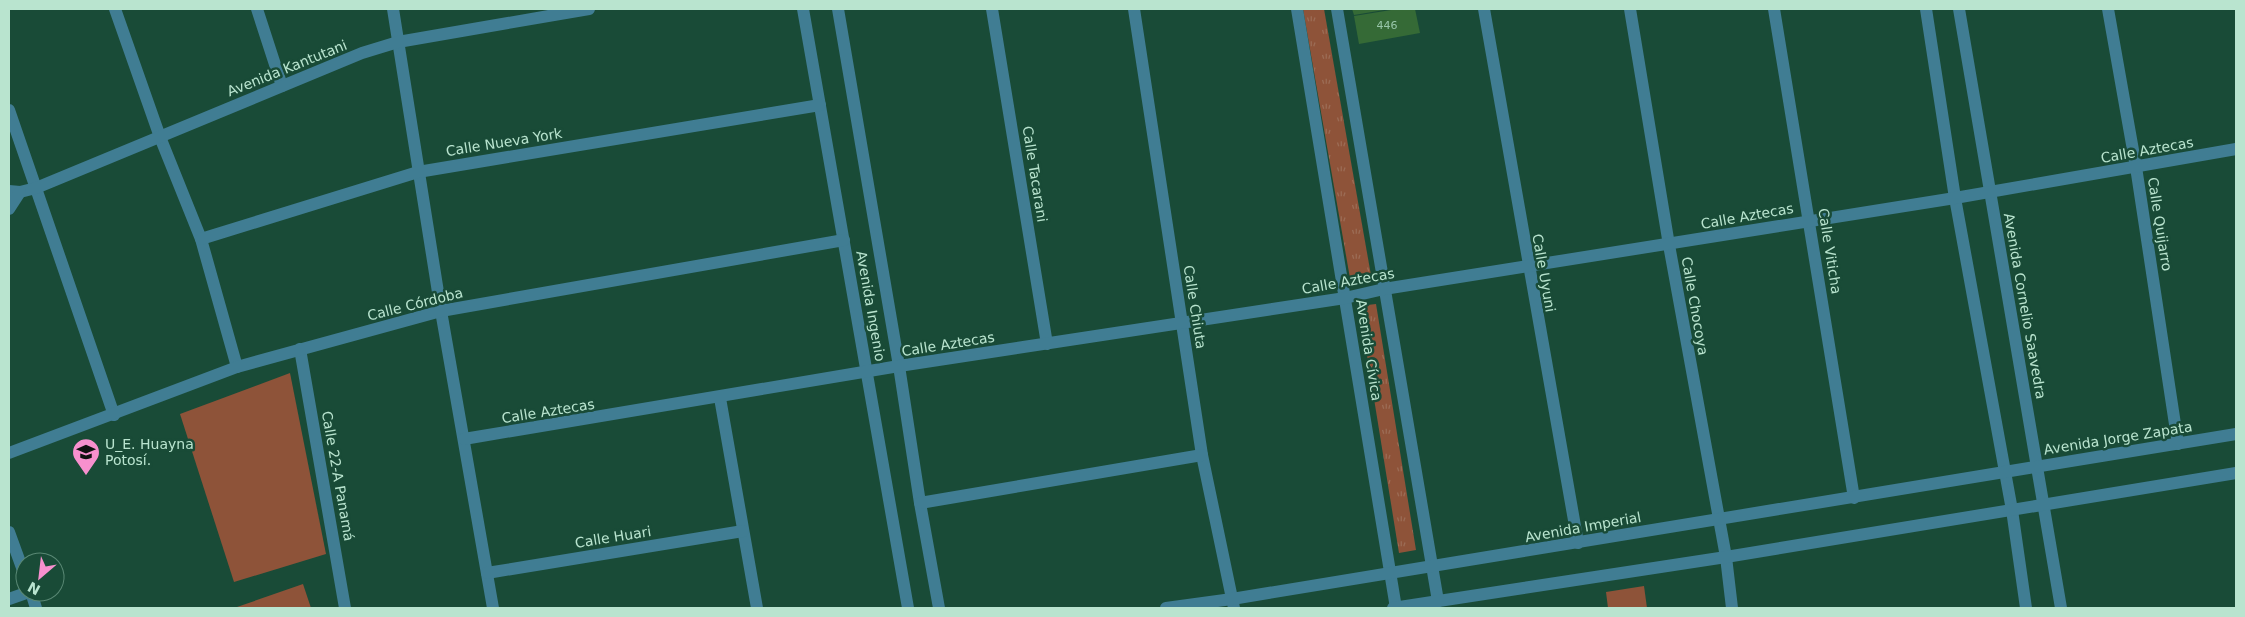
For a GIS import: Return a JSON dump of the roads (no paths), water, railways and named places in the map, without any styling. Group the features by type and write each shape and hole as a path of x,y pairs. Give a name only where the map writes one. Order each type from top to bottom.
{"street":[{"path":"115,9 160,137 200,239 237,367"},
{"path":"257,9 282,86"},
{"path":"393,9 418,172 493,608"},
{"name":"Avenida Kantutani","path":"14,192 36,188 362,53 398,42 589,9"},
{"name":"Avenida Ingenio","path":"803,9 908,608"},
{"name":"Avenida Ingenio","path":"838,9 939,608"},
{"name":"Calle Tacarani","path":"992,9 1047,344"},
{"name":"Calle Chiuta","path":"1134,9 1202,455 1233,604"},
{"name":"Avenida Cívica","path":"1296,9 1345,298 1394,608"},
{"name":"Avenida Cívica","path":"1337,9 1438,601"},
{"name":"Calle Uyuni","path":"1484,9 1578,543"},
{"name":"Calle Chocoya","path":"1630,9 1669,245 1726,557 1732,608"},
{"name":"Calle Viticha","path":"1774,9 1854,498"},
{"path":"1926,9 1955,198 2012,510 2026,608"},
{"name":"Avenida Cornelio Saavedra","path":"1959,9 2061,608"},
{"name":"Calle Quijarro","path":"2108,9 2136,167 2178,444"},
{"name":"Calle Nueva York","path":"200,239 418,172 820,105"},
{"path":"9,110 114,415"},
{"name":"Calle Aztecas","path":"464,439 720,398 899,366 1183,324 1345,298 1384,289 1669,245 2236,149"},
{"path":"9,209 14,192"},
{"name":"Calle Córdoba","path":"9,453 114,415 237,367 442,311 844,240"},
{"name":"Calle 22-A Panamá","path":"300,349 345,608"},
{"path":"720,398 756,608"},
{"name":"Avenida Jorge Zapata","path":"2005,471 2236,434"},
{"path":"920,503 1202,455"},
{"name":"Avenida Imperial","path":"1166,608 1233,604 1390,574 1854,498 2005,471"},
{"path":"1394,608 1726,557 2236,474"},
{"name":"Calle Huari","path":"487,573 743,531"},
{"path":"9,532 16,552"}],"place":[{"name":"U_E. Huayna Potosí.","path":"86,476"}]}
